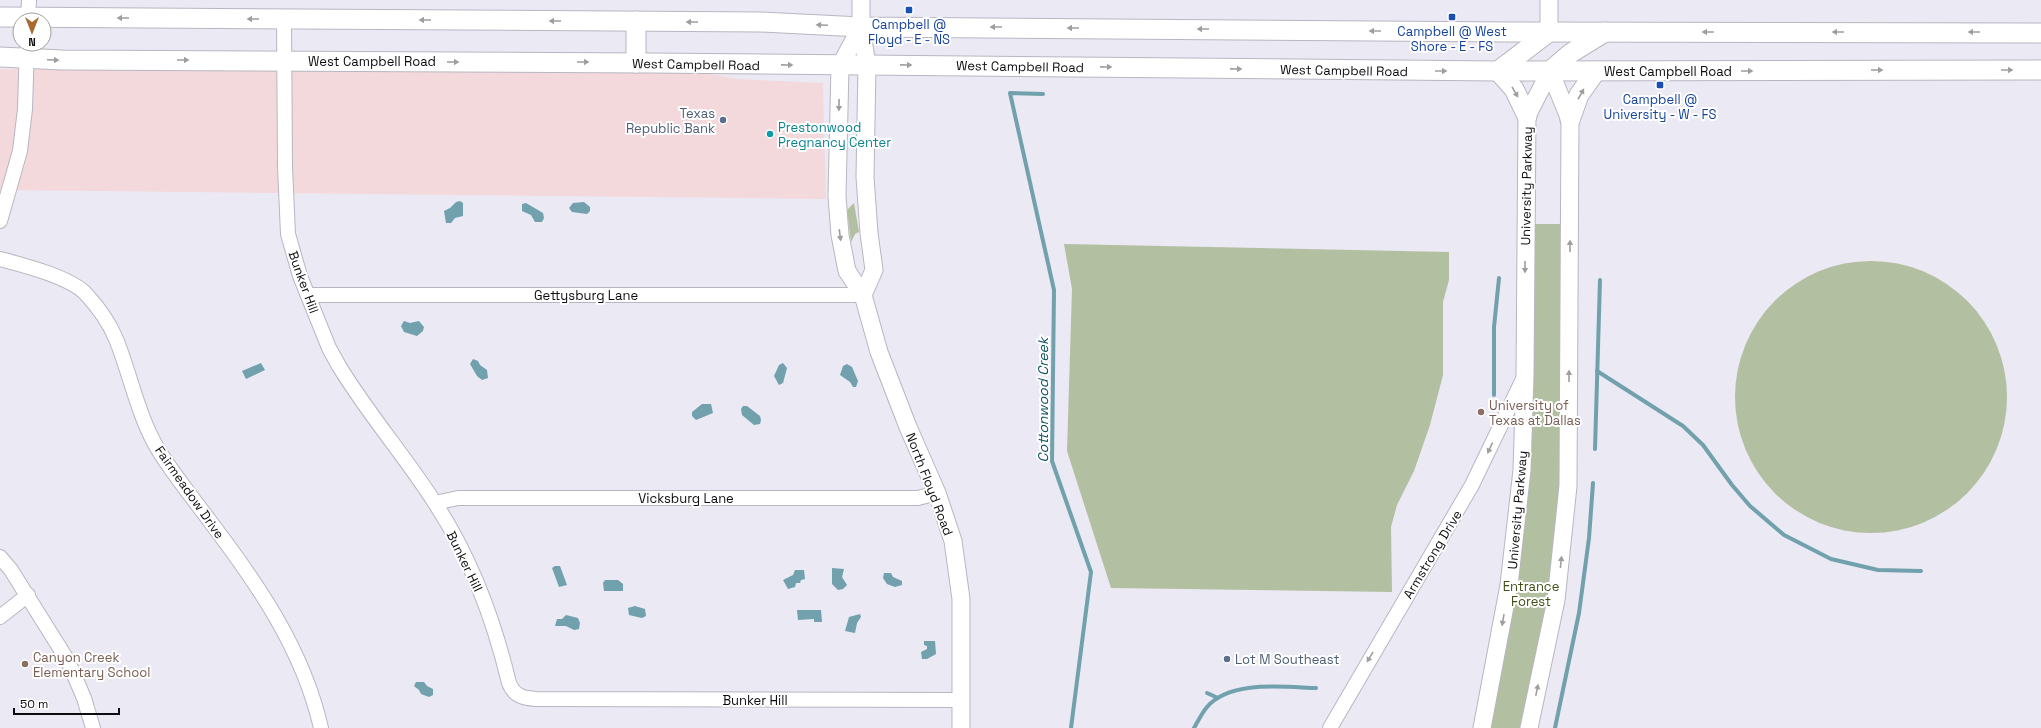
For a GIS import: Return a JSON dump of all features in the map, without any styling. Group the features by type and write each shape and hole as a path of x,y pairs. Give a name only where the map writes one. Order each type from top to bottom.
{"main road":[{"path":"52,13 284,19 760,22 861,27 1512,32 2041,33"},
{"path":"0,17 12,15"},
{"path":"636,22 636,63"},
{"path":"1512,32 1540,58 1550,71 1571,52 1607,31"},
{"path":"1527,116 1514,89 1498,71 1549,32"},
{"path":"1549,32 1571,52 1596,71 1580,95 1570,120"},
{"name":"West Campbell Road","path":"0,57 22,52"},
{"name":"West Campbell Road","path":"52,52 284,61 1498,71 2041,70"}],"street":[{"name":"North Floyd Road","path":"861,0 861,27 867,65 865,177 869,233 874,270 863,295"},
{"path":"1549,0 1549,32"},
{"name":"Bunker Hill","path":"284,19 286,221 293,255 329,348 345,376 435,503 475,578 495,630 510,687 515,694 524,698 961,700"},
{"name":"North Floyd Road","path":"861,27 840,66 837,196 840,235 846,271 863,295 879,352 908,427 937,493 953,542 961,599 961,728"},
{"path":"0,221 20,151 24,125 27,52"},
{"path":"1529,728 1556,600 1568,486 1570,120 1550,71"},
{"name":"University Parkway","path":"1482,728 1510,585 1522,470 1525,375 1527,116 1550,71"},
{"name":"Fairmeadow Drive","path":"0,258 36,269 68,282 84,292 104,316 116,338 134,395 159,451 236,556 288,636 307,682 321,728"},
{"name":"Gettysburg Lane","path":"308,296 863,295"},
{"name":"Armstrong Drive","path":"1330,728 1472,485 1525,375"},
{"name":"Vicksburg Lane","path":"435,503 458,498 918,498 937,493"},
{"path":"0,557 12,570 68,661 84,698 93,728"},
{"path":"0,617 28,595"}],"shaded area":[{"path":"0,69 703,73 738,79 823,83 826,199 0,190"}],"green space":[{"path":"854,203 859,232 855,234 851,242 847,210"},
{"name":"Entrance Forest","path":"1535,224 1564,224 1561,481 1549,598 1523,728 1489,728 1529,477"},
{"path":"1064,244 1449,252 1449,280 1443,302 1443,375 1430,425 1414,471 1397,505 1391,527 1392,592 1111,588 1067,451 1072,289"},
{"path":"1871,261 1898,264 1923,271 1947,284 1967,301 1984,321 1997,345 2004,370 2007,397 2004,424 1997,449 1984,473 1967,493 1947,510 1923,523 1898,530 1871,533 1844,530 1819,523 1795,510 1775,493 1758,473 1745,449 1738,424 1735,397 1738,370 1745,345 1758,321 1775,301 1795,284 1819,271 1844,264"}],"water":[{"path":"460,201 463,203 463,216 455,218 451,223 446,223 444,211 456,202"},
{"path":"584,202 590,207 590,211 587,214 572,212 569,208 573,203"},
{"path":"526,203 543,213 544,218 542,222 535,222 531,215 522,211 522,204"},
{"path":"404,321 410,323 419,321 424,327 423,331 417,336 404,332 401,326"},
{"path":"473,359 478,361 480,365 487,370 488,378 482,380 477,376 470,364"},
{"path":"261,363 265,370 246,379 242,371"},
{"path":"783,363 787,368 783,383 779,385 774,376 779,365"},
{"path":"847,364 852,367 858,381 856,387 853,387 850,382 840,375 843,366"},
{"path":"702,404 711,404 713,413 696,420 692,416 692,412"},
{"path":"743,406 747,406 760,416 760,424 754,425 742,415 741,409"},
{"path":"555,566 560,566 567,585 559,587 552,568"},
{"path":"832,568 844,569 842,577 847,585 843,589 838,590 832,584"},
{"path":"795,570 804,570 805,579 801,580 800,583 796,583 795,587 788,589 783,580 793,575"},
{"path":"884,573 891,573 893,577 902,581 902,585 895,587 887,584 883,578"},
{"path":"605,580 618,580 623,584 623,591 604,591 603,583"},
{"path":"635,606 645,609 646,616 642,618 629,615 628,608"},
{"path":"797,610 821,610 822,622 814,622 814,619 798,620"},
{"path":"860,614 861,617 857,623 855,633 845,631 849,617"},
{"path":"566,615 578,618 580,623 579,629 574,630 566,626 555,626 557,619 562,619"},
{"path":"924,641 935,641 936,654 927,659 922,659 921,652 927,649 927,646 924,645"},
{"path":"416,682 424,682 427,686 433,689 433,695 429,697 421,694 414,686"}],"waterway":[{"name":"Cottonwood Creek","path":"1043,94 1010,93 1054,290 1052,461 1091,572 1071,728"},
{"path":"1494,395 1494,327 1499,278"},
{"path":"1595,449 1600,280"},
{"path":"1597,371 1683,426 1703,445 1732,485 1750,506 1784,535 1831,559 1878,570 1921,571"},
{"path":"1555,728 1579,613 1589,538 1593,483"},
{"path":"1194,728 1207,707 1217,698 1229,692 1274,686 1316,688"},
{"path":"1207,693 1218,698"}],"place":[{"name":"Campbell @ Floyd - E - NS","path":"909,10"},
{"name":"Campbell @ West Shore - E - FS","path":"1452,17"},
{"name":"Campbell @ University - W - FS","path":"1660,85"},
{"name":"Texas Republic Bank","path":"723,120"},
{"name":"Prestonwood Pregnancy Center","path":"770,134"},
{"name":"University of Texas at Dallas","path":"1481,412"},
{"name":"Lot M Southeast","path":"1227,659"},
{"name":"Canyon Creek Elementary School","path":"25,664"}]}
